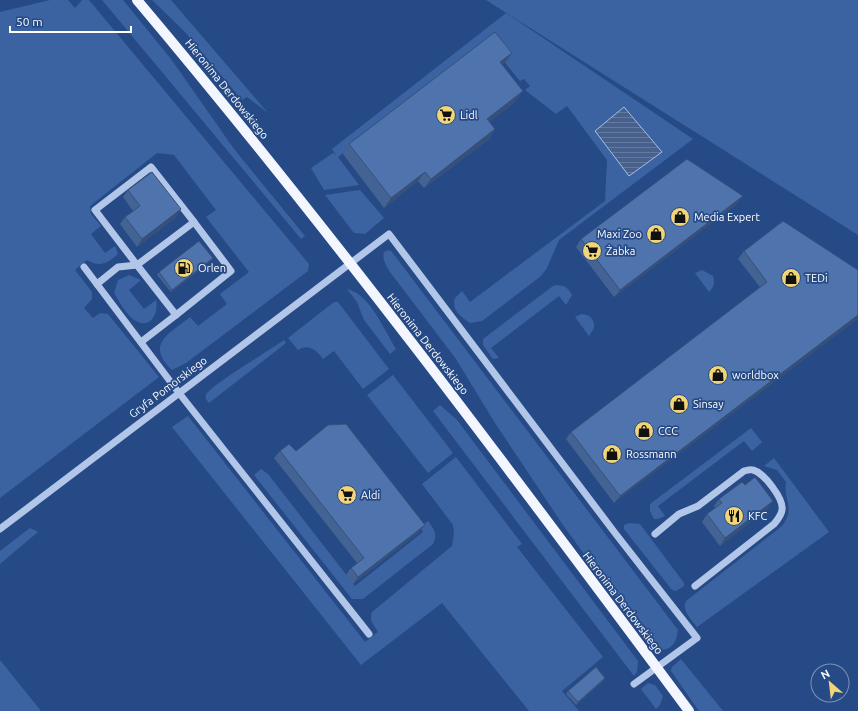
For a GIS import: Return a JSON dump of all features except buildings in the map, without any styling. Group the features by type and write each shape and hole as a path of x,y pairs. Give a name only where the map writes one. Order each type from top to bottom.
{"main road":[{"name":"Hieronima Derdowskiego","path":"137,0 209,85 350,264 478,430 689,711"}],"street":[{"path":"140,342 176,314 231,271 151,167 95,210 176,314"},
{"path":"97,284 118,267 137,265 194,222"},
{"name":"Gryfa Pomorskiego","path":"0,529 389,234 615,533 697,638 656,667"},
{"path":"84,267 179,393 369,634"},
{"path":"655,534 679,514 698,506 744,471 752,469 759,472 778,495 782,509 780,516 774,524 695,586"},
{"path":"634,684 656,667"}],"shaded area":[{"path":"50,0 68,0 75,8 82,0 89,0 309,264 308,271 186,363 172,370 164,361 160,353 160,346 163,340 168,334 190,317 198,326 227,304 220,294 249,272 206,217 216,210 174,155 157,153 90,206 91,214 101,226 91,234 105,253 115,246 118,254 111,260 100,264 87,260 75,270 92,292 92,299 84,308 93,318 100,313 108,314 159,377 0,498 0,12"},
{"path":"102,0 123,0 171,59 234,149 305,236 301,239"},
{"path":"152,0 171,0 268,113 247,97 242,100 185,32"},
{"path":"486,0 858,0 858,235"},
{"path":"506,13 693,139 559,240 547,268 541,276 482,321 470,323 460,316 454,306 455,298 462,291 470,302 605,201 607,160 567,106 556,114 525,90 530,86 524,79 520,81 488,42 338,157 359,185 324,190 311,168 333,153 336,155 332,149"},
{"path":"624,107 662,152 629,176 595,131"},
{"path":"360,190 384,218 365,234 354,233 325,195"},
{"path":"389,250 678,630 676,640 671,646 665,650 655,651 563,525 495,423 456,359 390,272 384,258 384,252"},
{"path":"702,270 713,276 714,284 709,292 695,273"},
{"path":"129,275 141,280 129,290 144,309 156,300 156,311 152,320 148,322 139,322 130,317 114,293 118,280"},
{"path":"557,285 566,288 572,295 566,305 559,296 491,348 499,358 493,359 483,345 483,339 553,286"},
{"path":"347,289 355,292 362,298 376,314 396,349 390,354 364,320 357,302"},
{"path":"334,302 338,302 389,369 363,389 334,351 323,359 312,348 305,347 298,350 288,338"},
{"path":"581,314 589,316 594,322 594,328 589,336 575,317"},
{"path":"284,340 286,343 209,403 206,399 206,395 210,390"},
{"path":"393,375 453,453 428,473 367,395"},
{"path":"440,405 457,420 638,661 637,672 634,676 433,411"},
{"path":"188,416 365,642 378,632 371,620 372,612 452,546 454,533 453,525 422,484 456,457 522,544 517,547 603,657 562,691 579,711 529,711 442,603 361,665 172,427"},
{"path":"751,428 762,442 752,451 744,441 658,506 665,516 654,519 650,511 650,504"},
{"path":"774,458 829,532 697,627 686,611 686,601 782,526 786,519 789,509 786,494 786,482 777,470 764,466"},
{"path":"261,469 268,474 355,586 423,532 420,527 428,521 435,532 433,544 363,599 352,599 254,475"},
{"path":"629,523 640,524 684,583 684,586 676,591 672,590 624,529 624,525"},
{"path":"30,528 38,532 0,564 0,551"},
{"path":"681,659 723,711 699,711 671,671 672,667"},
{"path":"0,660 41,711 0,711"},
{"path":"648,683 655,685 663,696 660,705 656,709 641,689"}],"place":[{"name":"Lidl","path":"446,115"},
{"name":"Media Expert","path":"680,217"},
{"name":"Maxi Zoo","path":"656,234"},
{"name":"Żabka","path":"592,251"},
{"name":"Orlen","path":"184,268"},
{"name":"TEDi","path":"791,278"},
{"name":"worldbox","path":"718,375"},
{"name":"Sinsay","path":"679,404"},
{"name":"CCC","path":"644,431"},
{"name":"Rossmann","path":"612,454"},
{"name":"Aldi","path":"347,495"},
{"name":"KFC","path":"734,516"}]}
